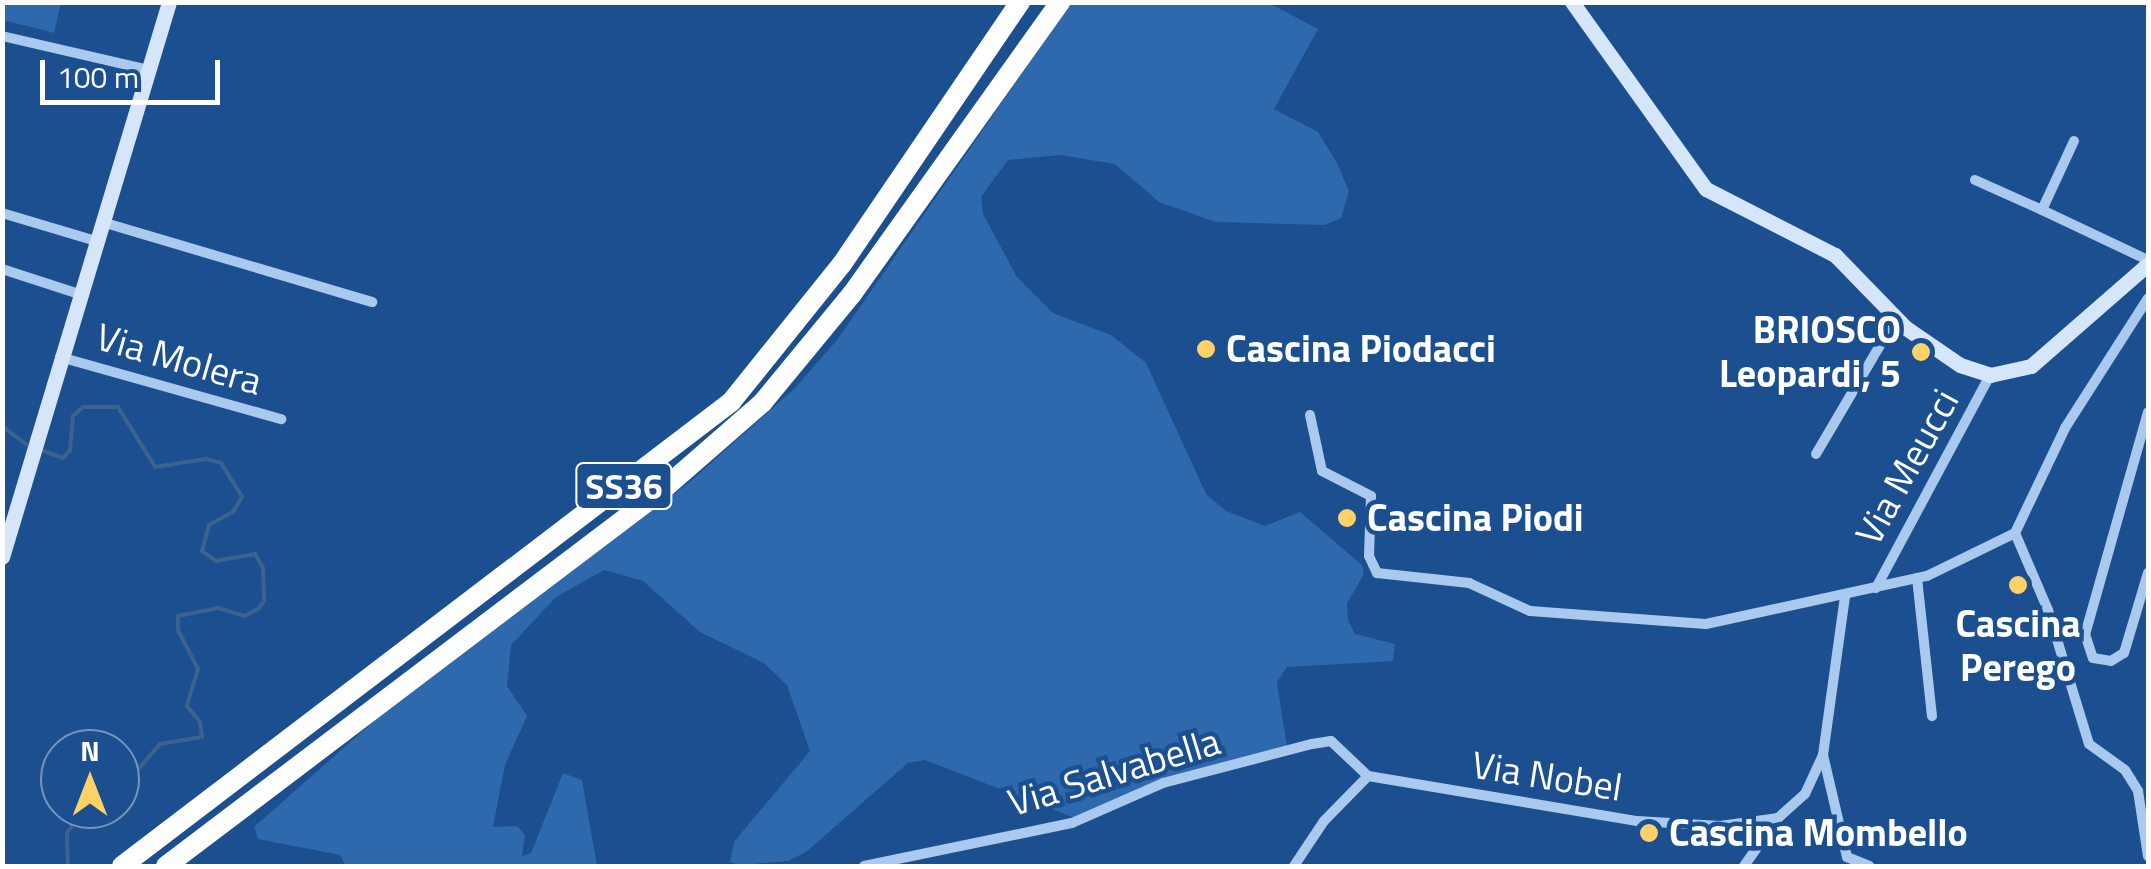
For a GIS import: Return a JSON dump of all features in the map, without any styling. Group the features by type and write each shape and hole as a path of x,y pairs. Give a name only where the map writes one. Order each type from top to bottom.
{"highway":[{"name":"SS36","path":"122,866 731,402 831,278 1020,2"},
{"name":"SS36","path":"166,866 660,492 762,402 852,294 1060,2"}],"street":[{"path":"2,557 145,69 169,2"},
{"path":"1572,2 1706,190 1835,255 1896,318 1934,350 1990,375 2037,362 2148,262 1975,180"},
{"path":"2,36 145,69"},
{"path":"2042,210 2074,141"},
{"path":"2,213 96,242"},
{"path":"102,222 372,302"},
{"path":"2,269 79,294"},
{"path":"1310,415 1322,471 1373,500 1368,556 1377,573 1469,584 1530,610 1692,625 1917,578 1976,556 2015,533 2065,428 2148,298"},
{"path":"1816,454 1896,318"},
{"name":"Via Molera","path":"60,358 282,419"},
{"name":"Via Meucci","path":"1876,588 1990,375"},
{"path":"2148,412 2085,634 2094,658 2112,661 2124,653 2148,573"},
{"path":"2015,533 2048,610 2088,744 2125,770 2138,791 2148,856"},
{"path":"1917,578 1932,716"},
{"path":"1744,866 1778,818 1804,794 1823,755 1845,596"},
{"name":"Via Salvabella","path":"864,866 1072,823 1162,783 1312,744 1331,741 1368,776"},
{"path":"1823,755 1847,856 1869,866"},
{"path":"1294,866 1324,821 1368,776"},
{"name":"Via Nobel","path":"1368,776 1637,820 1720,826 1778,818"}],"shaded area":[{"path":"2,3 61,3 54,33 3,20"},
{"path":"1071,3 1269,3 1318,29 1274,109 1318,132 1349,191 1341,218 1325,225 1216,222 1159,202 1115,164 1060,155 1008,160 981,197 983,214 1017,277 1053,313 1111,335 1146,363 1206,494 1226,511 1265,526 1300,512 1362,565 1364,574 1347,603 1348,620 1355,634 1395,644 1393,661 1287,667 1277,682 1288,754 1163,783 1080,820 925,760 908,763 806,852 788,861 740,865 730,862 734,842 810,751 787,685 764,663 700,632 643,581 604,570 556,597 511,645 507,686 527,716 505,765 493,827 517,826 525,835 522,856 531,853 563,773 582,780 597,866 346,866 340,855 258,839 254,827 382,714 691,481 794,389 837,340"}],"waterway":[{"path":"44,451 63,458 70,450 73,416 83,407 118,407 155,467 206,459 221,463 242,497 233,512 209,525 202,551 216,561 255,554 263,568 264,601 245,616 218,608 178,616 178,630 198,669 187,706 200,722 202,737 160,744 140,767"},
{"path":"2,426 26,444"},
{"path":"68,866 70,829"}],"place":[{"name":"Cascina Piodacci","path":"1206,349"},
{"name":"BRIOSCO Leopardi, 5","path":"1921,352"},
{"name":"Cascina Piodi","path":"1347,518"},
{"name":"Cascina Perego","path":"2018,585"},
{"name":"Cascina Mombello","path":"1649,833"}]}
